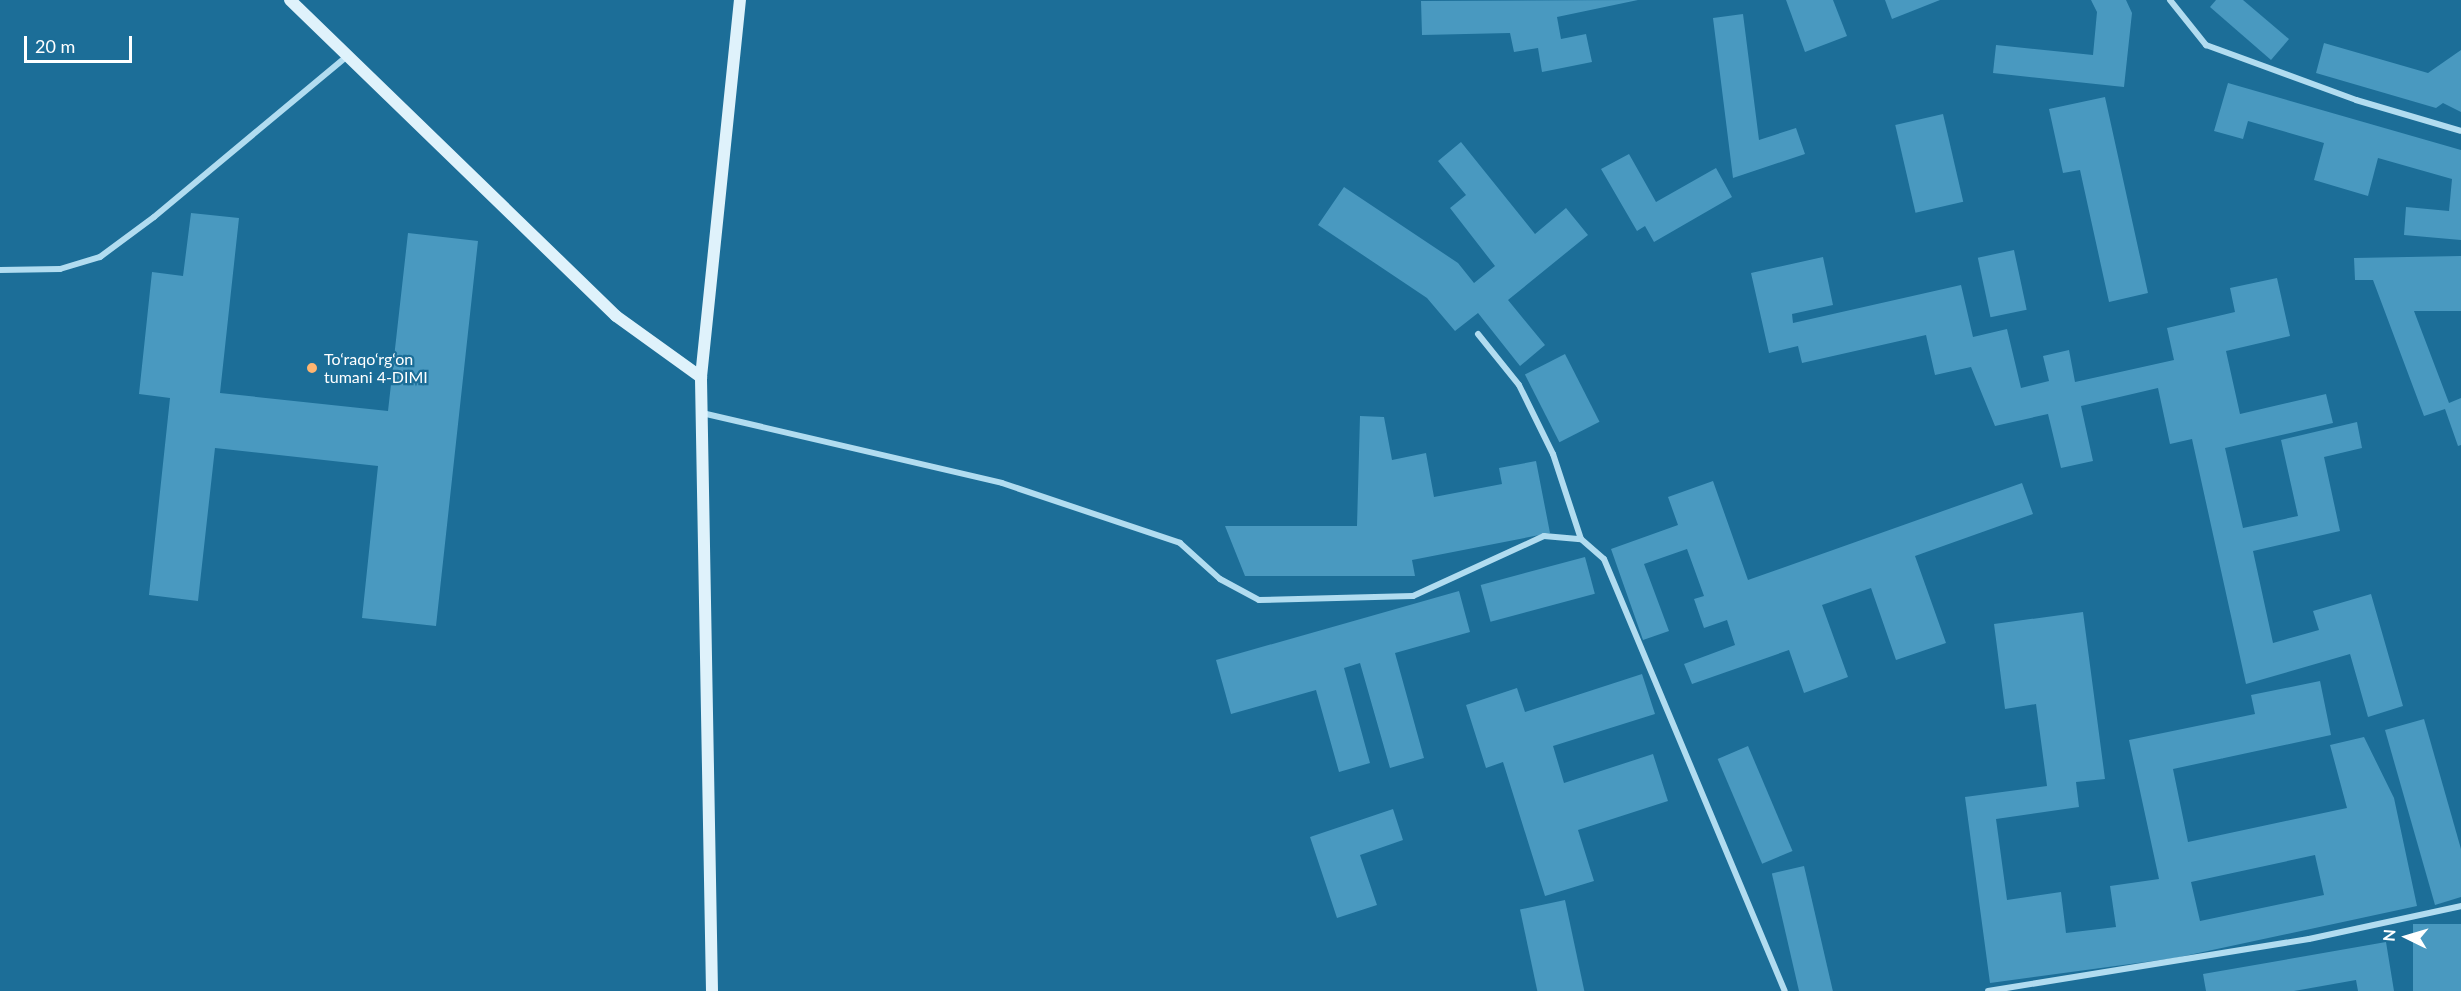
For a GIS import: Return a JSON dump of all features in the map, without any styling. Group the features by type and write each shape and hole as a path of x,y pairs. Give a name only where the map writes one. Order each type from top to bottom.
{"street":[{"path":"290,0 616,316 701,377"},
{"path":"712,991 701,377 740,0"},
{"path":"2170,0 2206,45 2356,100 2461,131"},
{"path":"0,270 60,269 100,256 154,217 348,56"},
{"path":"1478,334 1519,385 1553,454 1581,539 1604,559 1785,991"},
{"path":"702,412 1002,483 1179,543 1220,579 1259,600 1413,596 1544,536 1581,539"},
{"path":"1988,991 2309,939 2461,906"}],"building":[{"path":"1638,0 1557,17 1561,39 1586,34 1592,62 1542,72 1538,48 1514,52 1510,33 1422,35 1421,1"},
{"path":"1786,0 1833,0 1847,36 1805,52"},
{"path":"1885,0 1940,0 1892,19"},
{"path":"2091,0 2126,0 2132,13 2124,87 1993,73 1996,45 2093,55 2097,12"},
{"path":"2216,0 2243,0 2289,39 2271,60 2210,7"},
{"path":"1743,14 1759,140 1796,128 1805,154 1733,178 1713,18"},
{"path":"2324,43 2428,73 2461,50 2461,112 2443,103 2436,108 2316,73"},
{"path":"2228,83 2461,150 2461,240 2404,235 2406,207 2449,211 2452,179 2378,158 2368,196 2314,180 2324,143 2248,121 2243,139 2214,131"},
{"path":"2105,97 2148,293 2109,302 2080,170 2063,173 2049,109"},
{"path":"1943,114 1963,202 1916,213 1895,125"},
{"path":"1461,142 1535,234 1566,208 1588,235 1508,300 1545,345 1520,366 1478,313 1455,331 1427,298 1318,225 1344,187 1458,263 1474,283 1495,266 1450,208 1466,195 1438,161"},
{"path":"1629,154 1656,202 1716,168 1732,197 1654,242 1645,226 1637,231 1601,169"},
{"path":"191,213 239,218 220,393 388,411 408,233 478,241 436,626 362,618 378,466 215,448 198,601 149,595 170,398 139,394 152,272 183,276"},
{"path":"2014,250 2027,310 1990,317 1978,258"},
{"path":"2461,256 2461,311 2414,311 2449,403 2461,398 2461,445 2458,446 2445,409 2424,416 2373,280 2355,280 2354,258"},
{"path":"1823,257 1833,305 1792,314 1793,323 1961,285 1973,337 2007,329 2021,388 2049,381 2043,356 2069,350 2075,382 2174,360 2167,328 2235,312 2230,288 2277,278 2290,336 2226,351 2240,414 2326,394 2333,423 2225,448 2243,528 2298,516 2281,440 2357,422 2362,448 2324,457 2340,531 2253,551 2273,643 2319,630 2313,611 2371,594 2403,706 2368,717 2350,654 2246,684 2192,439 2170,444 2158,388 2081,406 2093,461 2061,468 2048,414 1995,426 1971,367 1935,375 1926,335 1802,363 1798,346 1769,353 1751,273"},
{"path":"1565,354 1600,422 1559,442 1525,374"},
{"path":"1360,416 1384,417 1392,460 1426,453 1434,497 1502,484 1499,468 1536,461 1550,533 1412,560 1415,576 1245,576 1225,526 1357,526"},
{"path":"1713,481 1748,580 2022,483 2033,514 1915,556 1946,643 1896,660 1871,588 1822,605 1848,677 1804,693 1789,650 1692,684 1684,664 1735,645 1727,620 1704,628 1694,599 1704,596 1687,549 1644,564 1669,631 1643,640 1611,549 1678,525 1668,497"},
{"path":"1585,557 1595,594 1491,622 1481,585"},
{"path":"1459,591 1470,632 1395,653 1424,758 1390,768 1360,663 1344,668 1370,763 1339,772 1316,690 1231,714 1216,660"},
{"path":"2083,612 2105,779 2076,782 2079,807 1996,819 2007,900 2061,892 2066,933 2116,927 2110,886 2159,879 2129,740 2255,714 2251,695 2320,681 2331,735 2173,769 2188,842 2347,808 2330,745 2364,737 2394,798 2417,906 2175,958 1990,983 1965,797 2047,786 2036,704 2005,709 1994,624","holes":["2315,855 2324,895 2200,921 2191,882"]},
{"path":"1642,674 1655,714 1553,746 1564,783 1653,754 1668,801 1578,830 1594,881 1545,896 1503,762 1486,768 1466,705 1517,688 1525,712"},
{"path":"2424,719 2461,849 2461,897 2435,905 2385,730"},
{"path":"1748,746 1793,851 1762,864 1718,759"},
{"path":"1393,809 1403,840 1360,855 1377,905 1337,918 1310,837"},
{"path":"1804,866 1833,991 1799,991 1772,873"},
{"path":"1565,900 1584,991 1537,991 1520,910"},
{"path":"2413,924 2461,924 2461,991 2413,991"},
{"path":"2386,942 2394,991 2358,991 2356,980 2294,991 2206,991 2203,974"}],"place":[{"name":"To‘raqo‘rg‘on tumani 4-DIMI","path":"312,368"}]}
